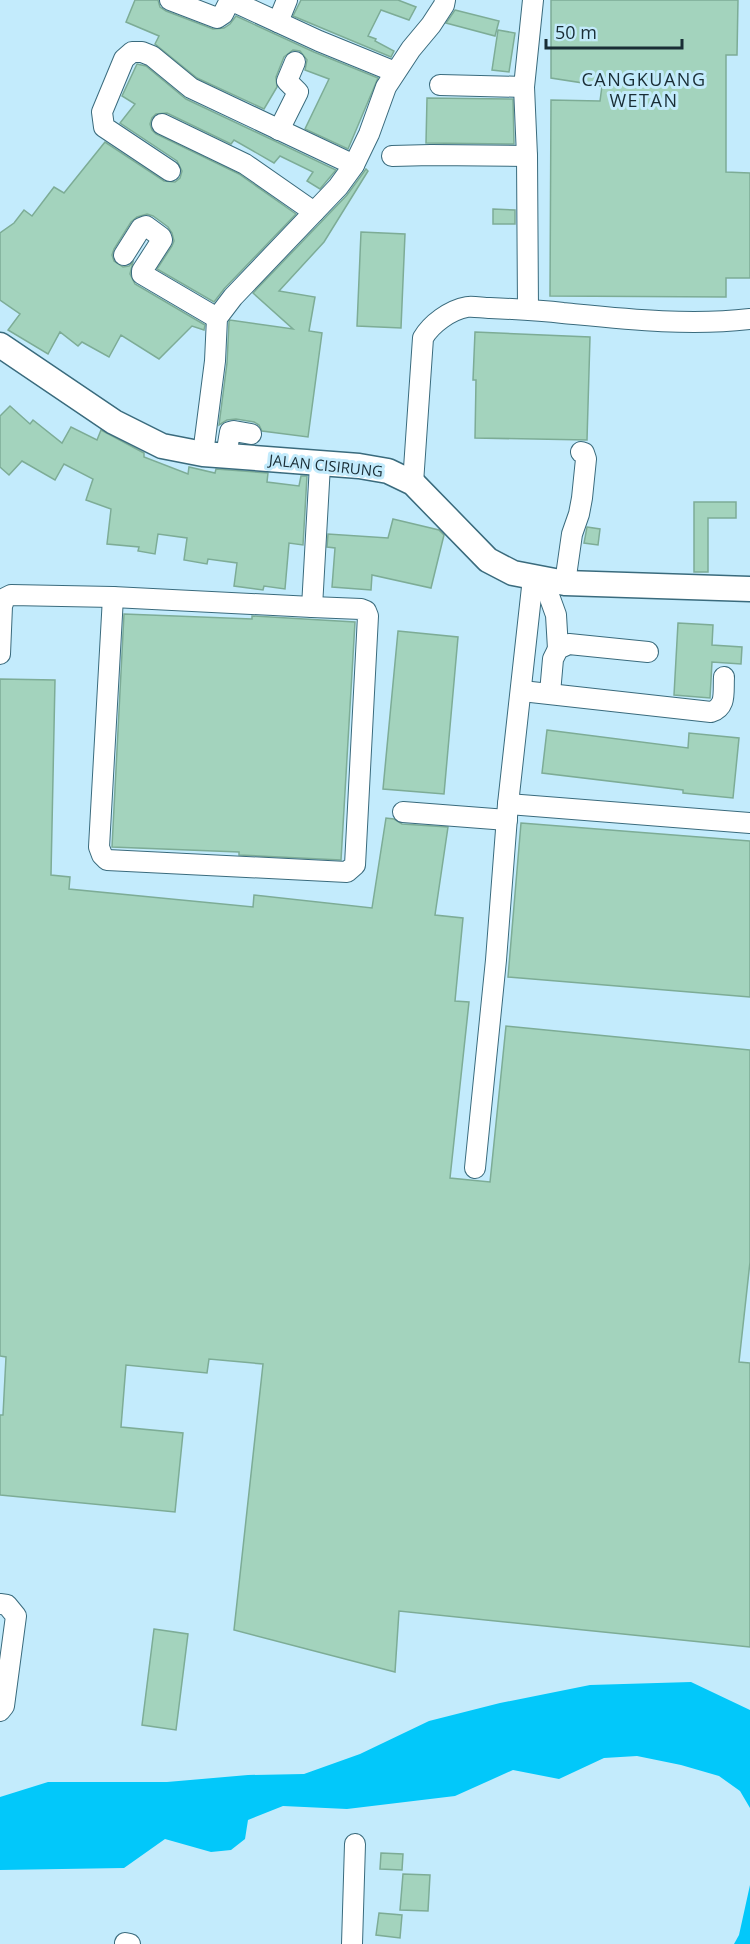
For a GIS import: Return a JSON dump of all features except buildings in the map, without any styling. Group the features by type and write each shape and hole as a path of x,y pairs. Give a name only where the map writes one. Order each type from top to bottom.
{"main road":[{"name":"JALAN CISIRUNG","path":"0,345 114,422 162,446 214,455 320,465 359,466 388,471 412,483 488,560 513,573 547,580 750,589"}],"street":[{"path":"170,0 217,18 223,14 230,0 395,72"},
{"path":"278,22 287,0"},
{"path":"214,455 217,318 233,297 338,187 354,165 369,134 386,87 411,49 431,25 445,0"},
{"path":"528,309 524,87 533,0"},
{"path":"170,171 104,127 102,122 102,112 124,59 132,52 142,52 152,56 191,88 354,165"},
{"path":"279,130 298,92 287,81 295,62"},
{"path":"440,85 524,87"},
{"path":"162,124 244,164 314,212"},
{"path":"392,156 527,156"},
{"path":"124,255 141,228 146,226 162,240 142,274 217,318"},
{"path":"412,483 423,338 429,329 440,320 467,307 528,309 683,322 750,319"},
{"path":"214,455 230,432 251,434"},
{"path":"476,1168 508,812 522,691 547,580 572,534 579,514 586,459 584,453 580,452"},
{"path":"312,606 320,465"},
{"path":"547,580 556,615 558,649 553,659 550,693"},
{"path":"0,654 2,606 5,598 11,595 113,597 312,606 366,611 368,616 355,865 347,872 107,860 102,855 99,847 113,597"},
{"path":"558,649 569,644 648,652"},
{"path":"522,691 711,712 723,704 724,677"},
{"path":"403,812 508,812 750,823"},
{"path":"0,1604 7,1605 16,1616 4,1706 0,1711"},
{"path":"352,1944 355,1844"}],"water":[{"path":"691,1682 750,1710 750,1808 740,1791 719,1776 637,1756 604,1758 559,1779 513,1770 455,1796 347,1809 283,1806 248,1820 245,1839 231,1850 211,1852 165,1839 124,1868 0,1870 0,1797 48,1782 167,1782 248,1775 304,1774 360,1754 429,1721 500,1703 590,1685"},
{"path":"750,1885 750,1944 734,1944 739,1935"}],"district":[{"name":"CANGKUANG WETAN","path":"644,89"}]}
